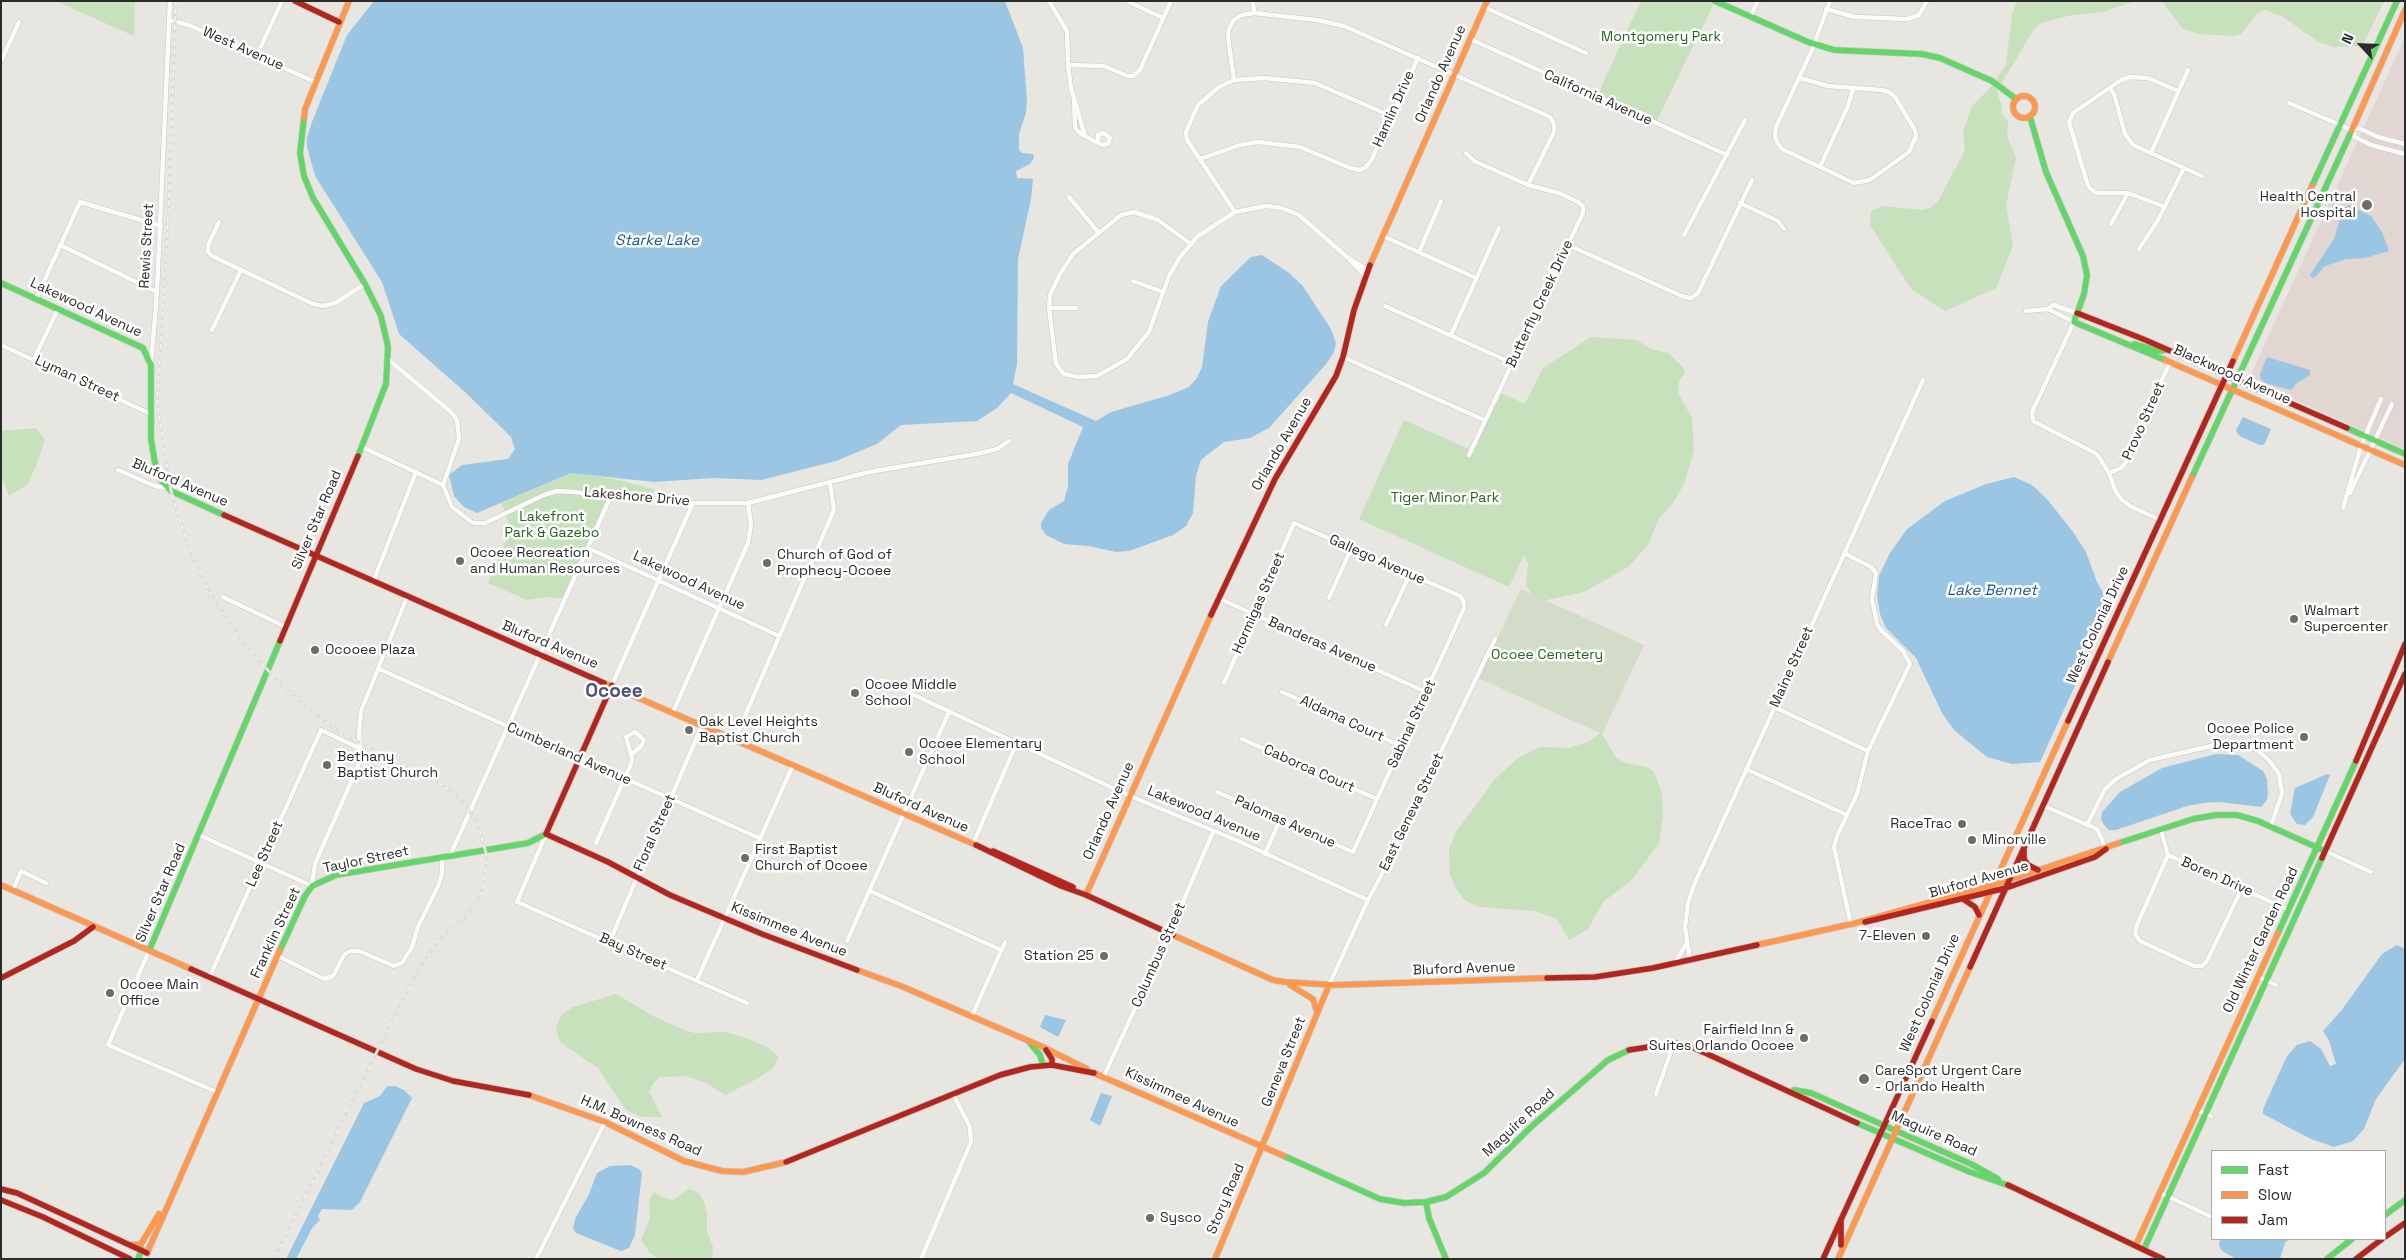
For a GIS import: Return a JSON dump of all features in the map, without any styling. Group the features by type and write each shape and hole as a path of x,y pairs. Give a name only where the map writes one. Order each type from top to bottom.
{"main road":[{"path":"295,1 339,22"},
{"name":"Silver Star Road","path":"149,951 362,447 386,384 389,360 381,316 365,284 313,198 304,176 300,153 305,109 349,1"},
{"path":"1715,1 1813,44 1834,50 1922,54 1940,58 1992,81 2016,98"},
{"name":"West Colonial Drive","path":"1823,1259 2397,1"},
{"name":"Orlando Avenue","path":"1086,894 1263,501 1327,393 1343,357 1354,310 1365,276 1485,4"},
{"name":"West Colonial Drive","path":"1838,1258 2405,10"},
{"path":"2024,95 2034,101 2035,111 2030,117 2023,118 2016,115 2013,106 2016,98 2024,95"},
{"path":"2030,117 2049,179 2083,256 2087,274 2084,294 2074,322"},
{"name":"Lakewood Avenue","path":"1,283 143,348 151,365"},
{"name":"Blackwood Avenue","path":"2077,313 2405,454"},
{"name":"Blackwood Avenue","path":"2074,322 2129,344 2405,465"},
{"path":"2129,344 2142,345 2158,351 2166,350"},
{"name":"Rewis Street","path":"151,365 152,439 156,469 166,488"},
{"name":"Bluford Avenue","path":"166,488 315,557 735,739 973,844 1061,886 1086,894 1273,980 1329,985 1595,977 1690,960 1853,924 1993,885 2093,850 2106,849 2193,819 2216,815 2237,815 2271,826 2325,852"},
{"path":"2128,588 2133,609"},
{"name":"Old Winter Garden Road","path":"2136,1245 2366,740 2402,659 2405,644"},
{"name":"Old Winter Garden Road","path":"2144,1249 2209,1115 2266,981 2405,674"},
{"path":"547,832 612,685"},
{"name":"Taylor Street","path":"312,886 336,875 528,843 547,832"},
{"name":"Kissimmee Avenue","path":"547,832 670,895 724,918 901,986 1043,1047 1091,1072"},
{"path":"2024,847 2024,859 2028,865 2038,870"},
{"name":"Bluford Avenue","path":"1853,924 1877,921 2006,888 2095,857 2106,849"},
{"name":"H.M. Bowness Road","path":"1,885 416,1069 453,1081 510,1090 545,1099 604,1122 684,1161 722,1171 743,1172 786,1163 1000,1075 1023,1068 1043,1065"},
{"name":"Franklin Street","path":"138,1259 144,1252 278,956 312,886"},
{"path":"1963,900 1975,907 1979,915"},
{"path":"1,978 74,941 93,927"},
{"path":"1285,982 1313,999 1317,1014"},
{"name":"Geneva Street","path":"1261,1148 1329,985"},
{"name":"Kissimmee Avenue","path":"1026,1041 1035,1047 1043,1065 1091,1072 1104,1076 1261,1148"},
{"name":"Maguire Road","path":"1261,1148 1380,1199 1404,1203 1426,1202 1446,1198 1484,1173 1532,1126 1608,1060 1631,1049 1674,1043 1690,1046 1880,1133 1970,1172 2010,1186"},
{"path":"1043,1047 1049,1053 1052,1065"},
{"name":"Maguire Road","path":"1789,1090 1811,1093 1973,1165 2010,1186 2163,1259"},
{"name":"Story Road","path":"1215,1259 1261,1148"},
{"path":"1,1189 17,1193 144,1252"},
{"name":"Franklin Street","path":"144,1252 159,1214 173,1189"},
{"path":"1,1200 42,1217 130,1259"},
{"path":"2386,1214 2405,1200"},
{"path":"1426,1202 1429,1218 1446,1259"},
{"path":"128,1245 140,1244 159,1214"},
{"path":"1838,1258 1842,1241 1841,1219"},
{"path":"2386,1236 2405,1223"},
{"path":"2327,1259 2351,1240"},
{"path":"2356,1259 2380,1240"}],"street":[{"name":"Rewis Street","path":"151,365 161,226 170,1"},
{"path":"257,55 282,1"},
{"path":"1049,1 1067,31 1068,65 1074,96 1086,136"},
{"path":"1127,1 1163,18"},
{"path":"1068,65 1104,66 1128,76 1133,76 1140,70 1171,1"},
{"path":"1253,1 1254,13"},
{"path":"1750,17 1758,1"},
{"path":"1800,78 1814,83 1852,89 1882,90 1895,97 1914,130 1913,144 1909,152 1870,180 1863,183 1854,182 1782,149 1775,136 1776,127 1800,78 1830,1"},
{"path":"1826,9 1855,17 1907,19 1919,15 1927,1"},
{"path":"1485,4 1586,53"},
{"path":"1234,80 1228,37 1229,28 1233,20 1254,13 1317,20 1344,26 1418,58 1550,117 1554,124 1554,132 1528,185 1474,161 1466,153"},
{"name":"West Avenue","path":"169,20 189,24 316,82"},
{"path":"1,62 19,22"},
{"name":"California Avenue","path":"1470,39 1727,155"},
{"name":"Hamlin Drive","path":"1200,159 1240,144 1258,142 1300,147 1360,170 1371,161 1418,58"},
{"path":"2150,153 2188,70"},
{"path":"2165,207 2128,193 2097,193 2092,190 2088,186 2069,122 2073,113 2130,77 2148,78 2178,91"},
{"path":"1235,212 1187,140 1186,132 1193,114 1208,94 1234,80 1264,78 1315,83 1391,116"},
{"path":"2110,88 2114,94 2127,139 2133,145 2202,176"},
{"path":"1820,167 1848,106 1852,89"},
{"path":"1074,96 1075,128 1086,136 1098,141"},
{"path":"2289,103 2352,130 2359,128 2378,137 2405,144"},
{"path":"1684,235 1745,120"},
{"path":"2352,130 2355,137 2372,145 2405,154"},
{"path":"2139,249 2165,207 2184,168"},
{"path":"1568,245 1684,297 1691,298 1698,293 1752,180"},
{"name":"Butterfly Creek Drive","path":"1469,455 1583,213 1583,206 1559,193 1528,185"},
{"path":"2111,224 2128,193"},
{"path":"1068,197 1098,232"},
{"path":"1419,252 1441,201"},
{"path":"36,299 80,202 161,226"},
{"path":"1740,203 1778,221 1784,229"},
{"path":"1191,244 1158,220 1134,212 1121,215 1073,254 1060,274 1050,295 1049,308 1056,364 1064,374 1078,377 1097,376 1127,360 1140,346 1149,332 1162,292 1173,268 1191,244 1210,227 1235,212 1266,206 1282,208 1299,215 1347,257 1368,270"},
{"path":"219,222 208,245 208,252 212,256 313,304 323,306 334,303 365,284"},
{"path":"1452,334 1500,228"},
{"path":"1383,236 1476,278"},
{"path":"60,245 157,292"},
{"path":"1347,257 1354,267 1365,276"},
{"path":"212,330 241,270"},
{"path":"1133,281 1162,292"},
{"name":"Blackwood Avenue","path":"2048,309 2053,305 2077,313"},
{"path":"1384,306 1452,334 1512,363"},
{"path":"1049,308 1076,308"},
{"path":"34,359 58,309"},
{"name":"Blackwood Avenue","path":"2026,311 2048,309 2074,322"},
{"path":"2074,322 2032,412 2033,421 2090,448 2097,454 2110,473 2115,490 2122,499 2130,506 2160,520"},
{"name":"Lyman Street","path":"1,345 151,414"},
{"path":"1343,357 1484,420"},
{"path":"362,447 443,484 459,439 457,420 452,413 389,360"},
{"name":"Provo Street","path":"2110,473 2121,468 2126,462 2170,362"},
{"name":"Maine Street","path":"1690,960 1685,927 1688,903 1694,884 1922,380"},
{"path":"2381,399 2361,446 2343,508 2392,404"},
{"name":"Lakeshore Drive","path":"443,484 452,508 473,523 485,522 557,491 610,498 693,503 748,503 830,484 869,472 976,454 997,449 1009,441"},
{"name":"Bluford Avenue","path":"118,470 155,486 166,488"},
{"path":"373,582 416,472"},
{"path":"735,739 834,510 830,484"},
{"path":"450,856 610,498"},
{"path":"612,685 693,503"},
{"path":"673,712 748,543 751,525 748,503"},
{"name":"Gallego Avenue","path":"1294,523 1460,596"},
{"name":"Hormigas Street","path":"1224,683 1294,523"},
{"name":"Lakewood Avenue","path":"588,548 779,636"},
{"path":"1329,598 1351,549"},
{"path":"1844,553 1871,567 1876,573 1872,599 1877,624 1903,651 1910,664 1868,751 1857,794 1837,836 1834,848 1835,859 1853,924"},
{"path":"1386,625 1410,574"},
{"name":"Sabinal Street","path":"1353,852 1464,608 1464,602 1460,596"},
{"name":"Franklin Street","path":"312,886 315,864 358,765 361,749 358,734 361,711 407,597"},
{"path":"223,598 286,628"},
{"name":"Banderas Avenue","path":"1218,598 1426,692"},
{"name":"East Geneva Street","path":"1329,985 1368,900 1384,872 1495,639"},
{"name":"Cumberland Avenue","path":"379,669 760,838"},
{"name":"Lakewood Avenue","path":"882,680 1130,796 1368,900"},
{"name":"Aldama Court","path":"1282,692 1402,746"},
{"path":"1774,707 1868,751"},
{"path":"847,941 950,712"},
{"name":"Floral Street","path":"610,941 702,725"},
{"name":"Lee Street","path":"209,978 321,730 361,749"},
{"path":"596,843 631,764 631,755 626,737 635,732 644,740 642,745 631,755"},
{"name":"Caborca Court","path":"1242,739 1377,799"},
{"path":"973,844 1017,742"},
{"path":"2087,825 2105,788 2116,779 2150,760 2202,747 2234,743 2253,747 2270,760 2279,774 2282,793 2271,826"},
{"path":"697,980 793,765"},
{"path":"1746,768 1847,814"},
{"name":"Palomas Avenue","path":"1217,792 1353,852"},
{"path":"2044,806 2097,830 2106,849"},
{"path":"1265,854 1280,820"},
{"name":"Boren Drive","path":"2161,830 2168,855 2289,910"},
{"name":"Bay Street","path":"547,832 517,902 610,941 747,1003"},
{"name":"Columbus Street","path":"1104,1076 1170,932 1213,832"},
{"name":"Taylor Street","path":"199,835 312,886"},
{"path":"2325,852 2371,872"},
{"path":"2168,855 2137,925 2135,934 2140,941 2194,966 2202,966 2207,961 2242,888"},
{"path":"278,956 324,979 333,976 344,955 355,950 394,966 402,963 408,956 425,912 439,884 442,873 442,858"},
{"path":"13,890 20,871 46,883"},
{"path":"870,891 1001,950"},
{"path":"972,1016 1005,942"},
{"path":"1675,963 1682,954 1686,943"},
{"name":"Silver Star Road","path":"149,951 108,1045 217,1092"},
{"path":"2258,977 2276,986"},
{"path":"1656,1094 1674,1043"},
{"path":"921,1259 971,1142 970,1127 953,1094"},
{"path":"2198,1111 2209,1115"},
{"path":"536,1259 604,1122"},
{"path":"2160,1193 2211,1217"}],"shaded area":[{"name":"Health Central Hospital","path":"2405,37 2405,449 2257,383 2253,378 2252,372"}],"green space":[{"path":"135,1 134,36 58,2"},
{"name":"Montgomery Park","path":"1641,1 1709,1 1714,3 1656,122 1597,96"},
{"path":"2017,1 2136,1 2103,12 2072,15 2041,23 2034,29 1997,91 2002,108 2001,113 2008,121 2007,136 2016,157 2006,205 2013,246 1996,288 1945,311 1911,289 1870,225 1871,211 1882,206 1923,210 1930,208 1939,200 1965,150 1963,132 1972,106 1993,85 2006,64 2012,14"},
{"path":"2162,1 2384,1 2362,46 2333,47 2317,41 2283,17 2265,10 2257,14 2241,34 2235,36 2198,34 2182,28"},
{"name":"Tiger Minor Park","path":"1591,337 1637,340 1651,349 1668,353 1684,368 1685,373 1680,379 1678,387 1679,395 1692,418 1694,451 1684,484 1673,503 1658,520 1648,545 1628,567 1584,592 1542,601 1534,598 1526,585 1528,563 1524,555 1509,587 1359,519 1404,420 1473,451 1501,393 1525,404 1543,368"},
{"path":"36,428 45,440 37,463 28,484 9,496 3,480 1,480 1,431"},
{"name":"Lakefront Park & Gazebo","path":"571,473 610,478 654,489 652,497 609,495 563,599 548,597 527,600 488,583 511,530 502,503"},
{"name":"Ocoee Cemetery","path":"1521,589 1644,645 1602,734 1478,678"},
{"path":"1601,732 1616,758 1626,763 1647,767 1654,772 1662,793 1663,816 1659,843 1632,880 1603,902 1588,929 1569,940 1557,919 1536,911 1479,907 1466,901 1456,889 1450,874 1449,849 1456,832 1495,779 1518,758 1540,747 1569,748 1590,741"},
{"path":"616,994 653,1016 684,1030 695,1033 725,1032 743,1037 767,1047 779,1057 773,1068 757,1079 725,1095 706,1083 686,1076 660,1077 654,1082 649,1091 662,1117 643,1117 628,1111 624,1107 598,1068 560,1042 556,1029 561,1015 573,1007"},
{"path":"689,1189 699,1193 704,1202 707,1215 707,1231 713,1247 712,1259 659,1259 650,1253 641,1240 650,1219 649,1201 654,1192 664,1198 673,1200"}],"water":[{"name":"Starke Lake","path":"374,1 1005,1 1023,48 1027,100 1026,113 1019,134 1019,150 1022,153 1033,154 1034,158 1030,164 1016,171 1017,178 1033,179 1031,199 1018,259 1017,364 1013,384 1096,421 1111,412 1170,395 1189,387 1197,378 1202,367 1208,322 1221,286 1251,257 1262,255 1289,273 1302,285 1331,329 1336,343 1334,352 1327,363 1269,428 1250,438 1224,442 1201,460 1196,476 1193,513 1186,526 1173,535 1129,551 1116,552 1088,546 1064,544 1046,535 1041,528 1041,523 1049,510 1064,501 1068,486 1068,464 1083,427 1011,393 997,408 977,421 901,425 877,444 836,461 761,480 713,478 654,482 571,473 477,513 464,507 454,496 449,475 462,465 508,459 515,449 511,437 466,393 399,334 382,282 315,176 307,147 307,138 312,122 347,35"},
{"path":"2349,205 2371,216 2382,232 2389,251 2365,258 2346,259 2325,266 2312,278 2310,275 2334,239 2343,209"},
{"path":"2267,357 2310,370 2310,375 2297,383 2291,390 2265,383 2261,379 2260,374"},
{"path":"2243,417 2271,429 2264,445 2259,445 2238,435 2236,430"},
{"name":"Lake Bennet","path":"2014,477 2032,485 2047,499 2073,532 2086,552 2097,582 2111,607 2040,762 2012,764 1987,757 1954,730 1942,713 1916,658 1886,628 1880,614 1877,596 1879,576 1890,553 1907,529 1945,501 1986,484"},
{"path":"2216,754 2238,755 2263,771 2267,779 2268,793 2267,800 2261,807 2219,802 2203,803 2187,806 2116,830 2109,830 2104,825 2101,819 2102,812 2120,792 2162,768"},
{"path":"2327,774 2330,775 2313,817 2305,825 2297,824 2290,814 2295,788"},
{"path":"2397,945 2405,949 2405,1059 2376,1099 2364,1129 2353,1141 2334,1147 2311,1139 2263,1114 2263,1109 2287,1056 2297,1045 2310,1041 2321,1049 2330,1066 2336,1064 2329,1041 2323,1031 2341,1011 2382,954"},
{"path":"1045,1015 1066,1020 1058,1037 1040,1027"},
{"path":"387,1086 395,1086 404,1090 412,1098 360,1202 352,1210 322,1209 318,1216 320,1220 312,1228 296,1259 286,1259 364,1103 380,1096"},
{"path":"1101,1093 1112,1096 1100,1126 1090,1120"},
{"path":"630,1165 639,1169 642,1173 635,1235 629,1248 621,1251 576,1233 573,1229 575,1219 589,1194 597,1173 610,1166"},
{"path":"2220,1240 2288,1240 2285,1243 2280,1259 2236,1259 2222,1251 2219,1246"}],"railway":[{"path":"176,1 167,241 157,403 171,491 190,552 212,596 242,641 281,685 311,711 341,733 439,783 458,796 478,823 487,857 484,885 478,899 465,917 440,939 417,971 274,1259"}],"traffic: fast":[{"path":"1715,1 1808,42 1834,50 1922,54 1940,58 1992,81 2016,99"},
{"path":"2312,186 2397,1"},
{"path":"2030,117 2046,172 2083,256 2087,275 2084,294 2074,322 2165,360"},
{"path":"304,118 300,153 304,176 313,198 365,284 381,316 388,347 386,384 358,456"},
{"path":"2192,477 2352,130"},
{"path":"1,283 143,348 151,365 151,439 156,469 161,480 171,491 224,515"},
{"path":"2134,344 2158,351 2166,350"},
{"path":"2347,428 2405,454"},
{"path":"149,951 280,641"},
{"path":"2278,933 2356,761"},
{"path":"2119,843 2193,819 2216,815 2237,815 2258,821 2325,851"},
{"path":"280,950 305,896 312,886 336,875 528,843 546,834"},
{"path":"2144,1249 2322,858"},
{"path":"1030,1043 1040,1055 1043,1065"},
{"path":"1284,1156 1380,1199 1404,1203 1426,1202 1446,1197 1484,1173 1532,1126 1608,1060 1629,1050"},
{"path":"1794,1090 1811,1093 1973,1165 1998,1179"},
{"path":"1857,1123 1970,1172 2010,1186"},
{"path":"2386,1214 2405,1200"},
{"path":"1426,1202 1429,1218 1446,1259"},
{"path":"2327,1259 2351,1240"},
{"path":"138,1259 142,1249"}],"traffic: slow":[{"path":"304,118 305,109 349,1"},
{"path":"1370,265 1487,1"},
{"path":"2352,130 2405,10"},
{"path":"2020,96 2028,96 2035,103 2035,107 2035,111 2028,118 2020,118 2013,111 2013,103 2020,96"},
{"path":"2233,361 2312,186"},
{"path":"2165,360 2405,465"},
{"path":"2108,662 2192,477"},
{"path":"1086,895 1211,615"},
{"path":"604,683 976,845"},
{"path":"1932,1021 2068,721"},
{"path":"1757,945 1856,923 2009,880 2119,843"},
{"path":"1,885 191,969"},
{"path":"2136,1245 2278,933"},
{"path":"1173,935 1273,980 1285,982 1335,985 1547,978"},
{"path":"147,1253 280,950"},
{"path":"1838,1259 1970,967"},
{"path":"857,970 901,986 1043,1047 1087,1069"},
{"path":"1290,985 1313,999 1317,1012"},
{"path":"1215,1259 1329,985"},
{"path":"1094,1073 1284,1156"},
{"path":"529,1095 605,1122 684,1161 722,1171 743,1172 786,1162"},
{"path":"131,1245 141,1244 159,1214"}],"traffic: jam":[{"path":"295,1 339,22"},
{"path":"1211,615 1275,479 1336,376 1343,357 1354,310 1370,265"},
{"path":"2077,313 2143,339 2347,428"},
{"path":"2068,721 2233,361"},
{"path":"280,641 358,456"},
{"path":"224,515 604,683"},
{"path":"2356,761 2405,644"},
{"path":"1970,967 2108,662"},
{"path":"2322,858 2405,674"},
{"path":"546,834 612,685"},
{"path":"546,834 608,862 670,895 762,934 857,970"},
{"path":"976,845 1061,886 1086,895 1173,935"},
{"path":"2024,849 2024,859 2028,865 2038,870"},
{"path":"1865,922 2006,888 2095,857 2106,849"},
{"path":"993,851 1073,887"},
{"path":"1963,899 1975,907 1979,915"},
{"path":"1,978 74,941 93,927"},
{"path":"1547,978 1595,977 1653,968 1757,945"},
{"path":"191,969 416,1069 453,1081 529,1095"},
{"path":"1823,1259 1932,1021"},
{"path":"1629,1050 1674,1043 1690,1046 1857,1123"},
{"path":"1046,1050 1052,1059 1052,1065"},
{"path":"786,1162 1000,1075 1030,1067 1052,1065 1094,1073"},
{"path":"2008,1185 2163,1259"},
{"path":"1,1189 17,1193 147,1253"},
{"path":"1,1200 43,1217 130,1259"},
{"path":"1841,1219 1841,1245"},
{"path":"2386,1236 2405,1223"},
{"path":"2356,1259 2381,1240"}],"place":[{"name":"Health Central Hospital","path":"2367,205"},
{"name":"Ocoee Recreation and Human Resources","path":"460,561"},
{"name":"Church of God of Prophecy-Ocoee","path":"767,563"},
{"name":"Walmart Supercenter","path":"2294,619"},
{"name":"Ocooee Plaza","path":"315,650"},
{"name":"Ocoee Middle School","path":"855,693"},
{"name":"Oak Level Heights Baptist Church","path":"689,730"},
{"name":"Ocoee Police Department","path":"2304,737"},
{"name":"Ocoee Elementary School","path":"909,752"},
{"name":"Bethany Baptist Church","path":"327,765"},
{"name":"RaceTrac","path":"1962,824"},
{"name":"Minorville","path":"1972,840"},
{"name":"First Baptist Church of Ocoee","path":"745,858"},
{"name":"7-Eleven","path":"1926,936"},
{"name":"Station 25","path":"1104,956"},
{"name":"Ocoee Main Office","path":"110,993"},
{"name":"Fairfield Inn & Suites Orlando Ocoee","path":"1804,1038"},
{"name":"CareSpot Urgent Care - Orlando Health","path":"1864,1079"},
{"name":"Sysco","path":"1150,1218"}],"district":[{"name":"Ocoee","path":"614,692"}]}
